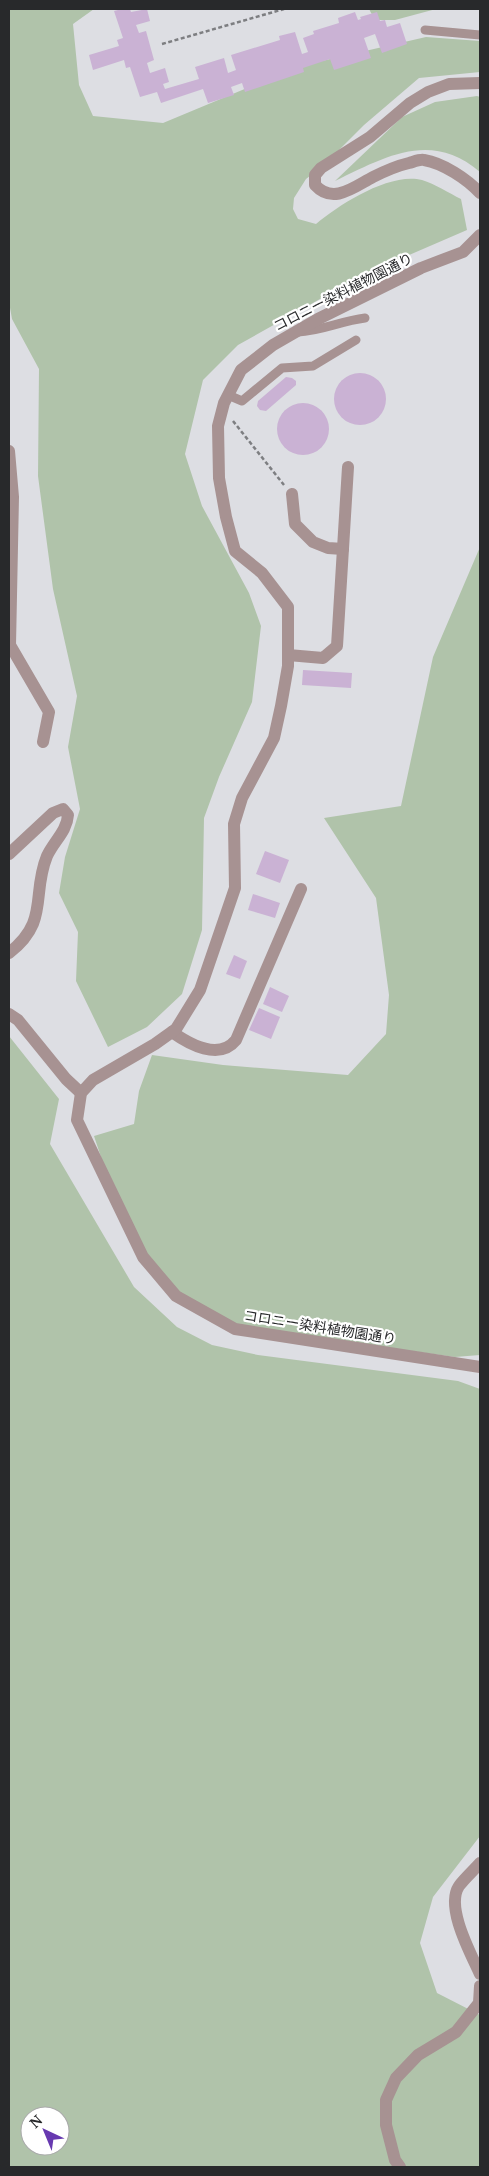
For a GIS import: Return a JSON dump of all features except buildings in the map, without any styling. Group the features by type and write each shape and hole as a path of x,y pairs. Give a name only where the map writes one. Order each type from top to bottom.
{"street":[{"path":"480,83 449,84 428,92 410,103 370,137 321,168 315,175 314,185 321,192 345,194 397,166 423,159 451,171 471,183 480,193"},
{"name":"コロニー染料植物園通り","path":"480,235 463,252 421,268 273,345 241,370 228,395 218,426 219,478 226,517 235,551 262,573 288,607 287,674 274,738 242,798 234,824 235,888 200,990 172,1032 93,1080 81,1093 77,1120 143,1257 176,1296 235,1329 480,1367"},
{"path":"9,451 14,497 11,548 10,646 49,712 43,742"},
{"path":"288,656 323,658 337,646 348,467"},
{"path":"292,494 295,524 313,542 328,548 343,550"},
{"path":"9,854 53,814 63,809 68,815 68,825 47,856 40,886 39,909 31,929 20,945 9,953"},
{"path":"172,1032 190,1045 219,1050 230,1047 236,1040 301,888"},
{"path":"9,1014 18,1020 66,1079 81,1093"},
{"path":"480,1864 458,1888 455,1909 464,1938 480,1974"},
{"path":"400,2167 395,2160 386,2125 386,2100 389,2092 396,2078 418,2055 456,2032 479,2003 480,1986"}],"lane":[{"path":"425,30 480,35"},
{"path":"295,332 315,331 350,320 365,318"},
{"path":"228,395 242,401 282,368 313,366 356,340"}],"path":[{"path":"162,44 284,9"},
{"path":"223,408 292,494"}],"green space":[{"path":"9,9 94,9 73,24 79,85 93,116 163,123 300,66 426,37 480,41 480,72 419,78 364,125 325,164 306,179 294,198 293,209 298,219 316,224 352,199 381,185 409,179 422,180 461,199 467,230 386,265 238,345 203,380 185,454 202,506 249,593 261,626 252,702 219,777 204,818 202,930 182,994 147,1027 108,1047 76,981 78,932 59,893 65,857 80,809 68,747 77,696 53,589 38,476 39,369 12,319 9,302"},
{"path":"369,9 436,9 395,20 375,20"},
{"path":"480,97 480,172 462,159 444,152 426,150 390,157 335,181 402,117 435,102"},
{"path":"480,547 480,1355 455,1357 231,1326 186,1301 125,1229 94,1136 134,1124 139,1091 152,1055 223,1065 348,1075 386,1034 389,995 376,898 324,818 401,806 433,657"},
{"path":"9,1036 59,1099 50,1144 134,1287 177,1327 212,1345 258,1355 458,1381 480,1389 480,1836 433,1897 420,1943 437,1993 480,2015 480,2167 9,2167"}]}
